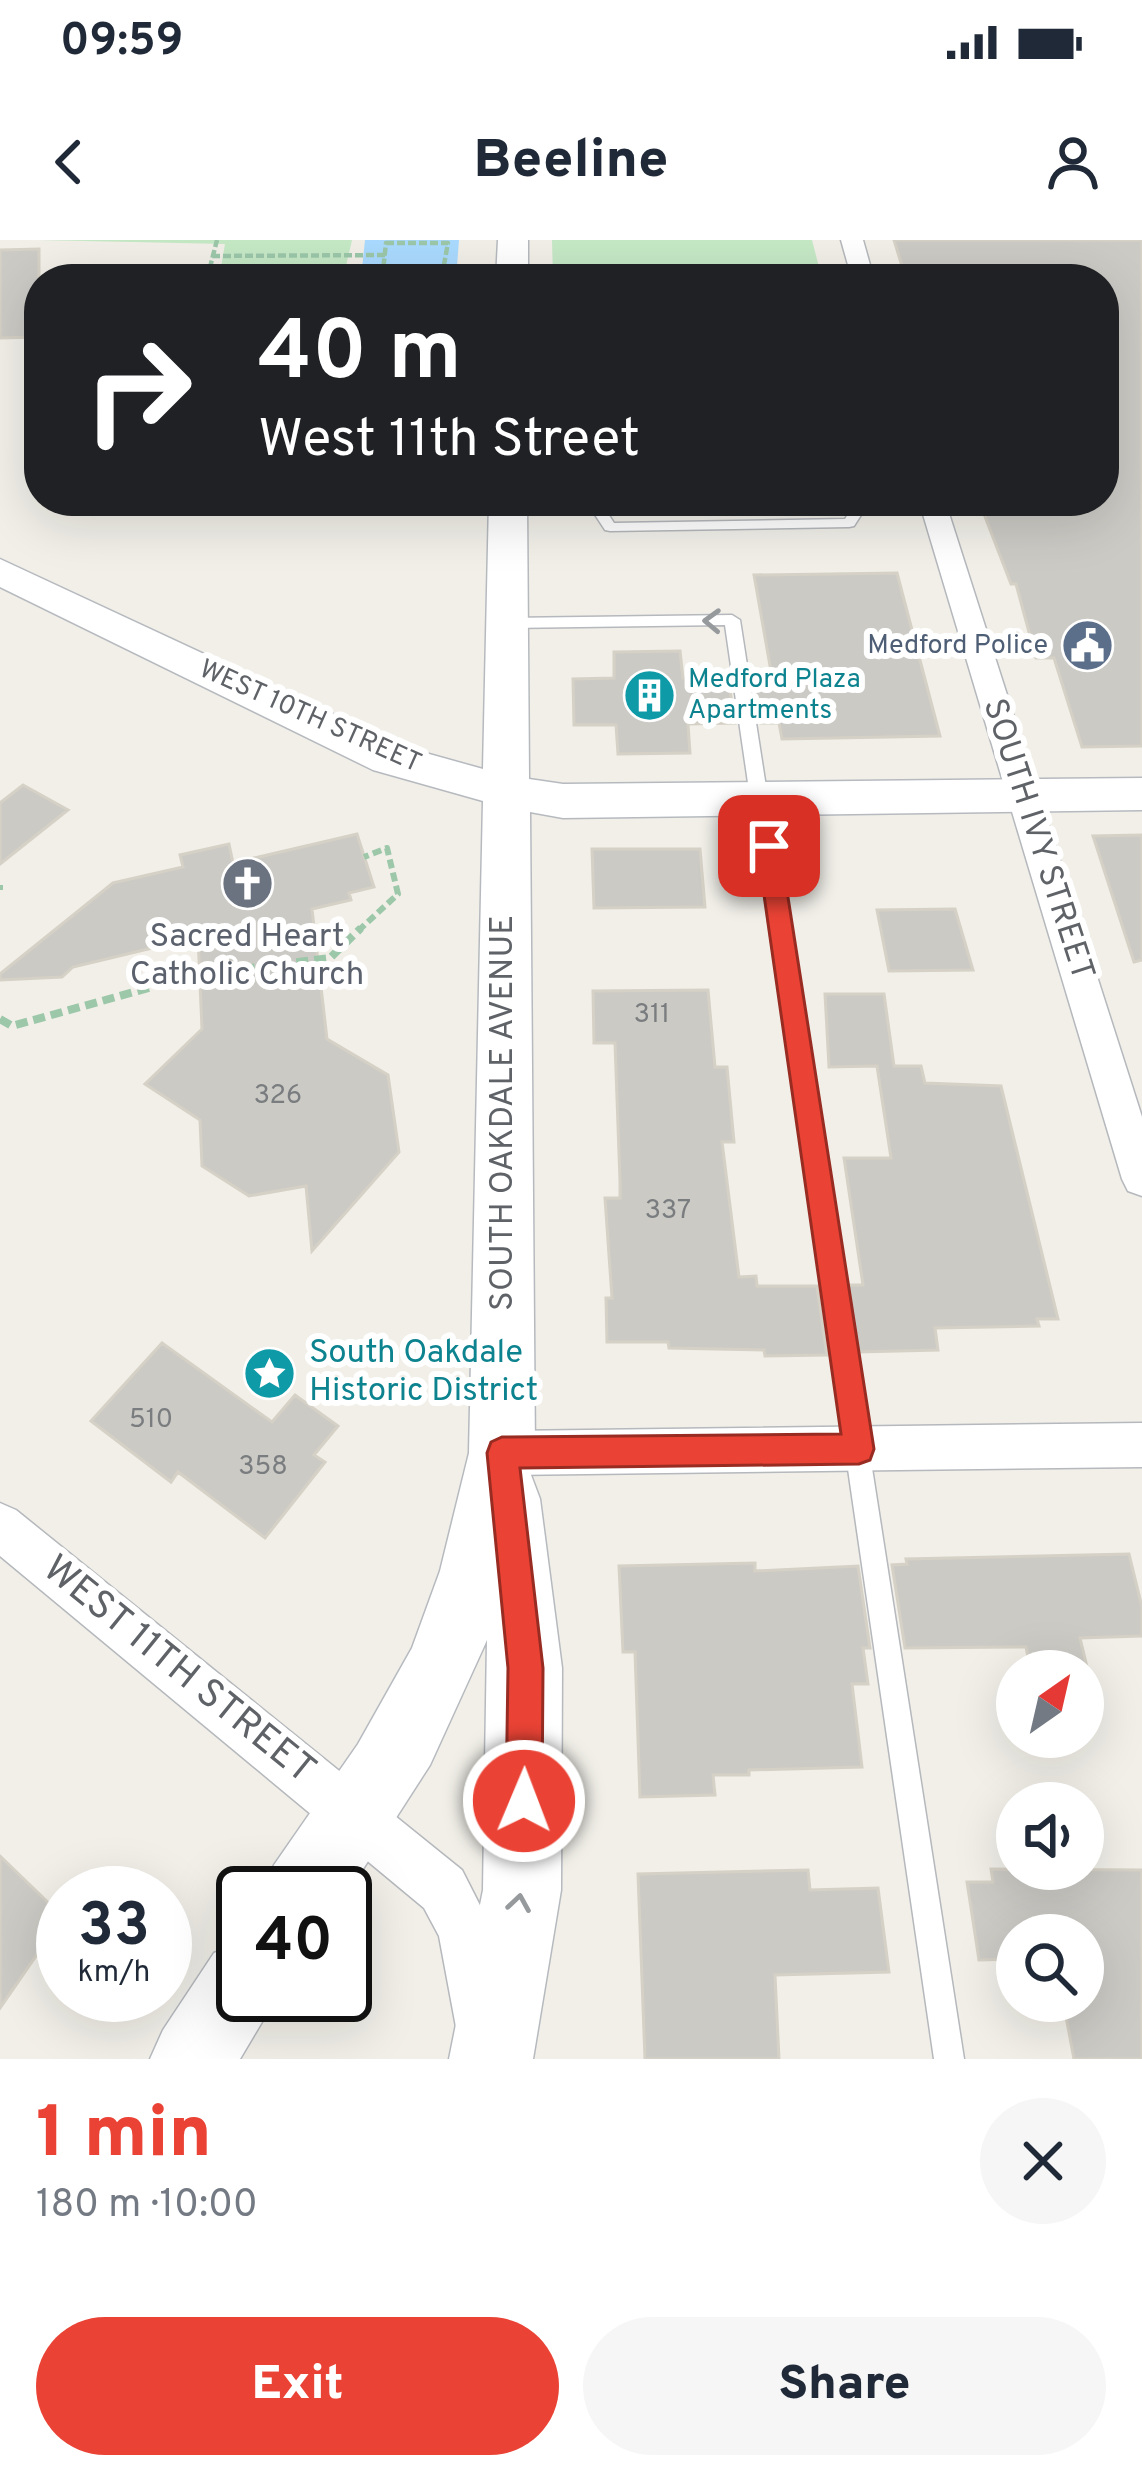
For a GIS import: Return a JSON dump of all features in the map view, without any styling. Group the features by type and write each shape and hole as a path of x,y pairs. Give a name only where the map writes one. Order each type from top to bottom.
{"street":[{"name":"SOUTH OAKDALE AVENUE","path":"321,1866 393,1756 450,1643 484,1543 502,1453 508,516"},
{"name":"SOUTH IVY STREET","path":"937,516 1007,750 1027,795 1142,1179"},
{"name":"WEST 10TH STREET","path":"0,571 389,759 504,791 563,801 1142,794"},
{"path":"490,2059 522,1890 523,1846 526,1668 502,1453 1142,1445"},
{"name":"WEST 11TH STREET","path":"0,1526 443,1889 465,1929 490,2059"},
{"path":"192,2059 217,2022"}],"lane":[{"path":"603,516 610,527 849,524 854,516"},
{"path":"506,623 732,620 949,2059"}],"path":[{"path":"210,264 217,240"},
{"path":"384,264 386,243 448,243 443,264"},
{"path":"212,256 385,255"},
{"path":"0,1019 12,1026 195,975 330,958 398,894 388,848 364,856"}],"green space":[{"path":"39,240 352,240 346,264 222,264 225,244"},
{"path":"552,240 812,240 818,264 553,264"}],"water":[{"path":"365,240 459,240 457,264 363,264"}],"building":[{"name":"Medford Police","path":"894,240 1142,240 1142,746 1082,747 1054,658 1036,658 1016,584 1011,584 985,516 1119,516 1119,264 901,264"},
{"path":"39,249 39,264 24,264 24,337 0,338 0,250"},
{"path":"897,573 940,736 782,739 779,723 761,723 753,677 772,677 754,575"},
{"name":"Medford Plaza Apartments","path":"680,651 683,678 728,677 735,723 688,724 690,753 618,754 616,725 574,725 573,679 614,678 614,652"},
{"path":"23,785 68,810 0,864 0,803"},
{"path":"357,834 374,887 349,893 351,900 312,909 327,1039 388,1075 399,1152 312,1251 306,1186 249,1196 202,1166 200,1120 145,1084 202,1029 198,937 73,967 62,977 0,980 0,974 113,883 183,867 180,855 229,844 233,863"},
{"path":"1142,835 1142,960 1134,962 1093,836"},
{"path":"592,849 700,849 705,907 594,908"},
{"path":"955,909 973,970 889,971 877,910"},
{"path":"708,990 715,1067 727,1067 734,1142 722,1142 739,1277 756,1276 757,1286 817,1286 827,1355 765,1356 764,1350 607,1342 606,1298 612,1298 605,1198 620,1198 615,1043 594,1043 593,991"},
{"path":"825,994 884,994 894,1066 921,1066 925,1083 1001,1086 1058,1319 1037,1319 1039,1326 935,1328 938,1350 858,1352 848,1285 863,1285 844,1158 891,1158 877,1066 829,1067"},
{"path":"162,1343 272,1422 295,1395 338,1426 314,1455 325,1462 265,1538 178,1472 171,1482 91,1421"},
{"path":"1129,1554 1142,1607 1142,1636 1080,1638 1083,1650 905,1648 892,1565 907,1564 906,1559"},
{"path":"755,1563 755,1571 858,1566 870,1648 863,1648 868,1684 852,1684 862,1767 749,1770 749,1775 713,1775 715,1795 640,1797 635,1652 623,1652 619,1566"},
{"path":"0,1856 36,1891 36,1956 0,2008"},
{"path":"991,1869 996,1869 996,1890 1104,1890 1104,1870 1142,1870 1142,2059 1074,2059 1067,2022 1104,2022 1104,1914 996,1914 996,1960 979,1960 967,1882 993,1882"},
{"path":"808,1870 810,1890 878,1888 889,1972 775,1975 779,2059 645,2059 638,1874"}],"place":[{"name":"Medford Police","path":"1087,646"},
{"name":"Medford Plaza Apartments","path":"649,696"},
{"name":"Sacred Heart Catholic Church","path":"247,884"},
{"name":"South Oakdale Historic District","path":"270,1373"}],"route":[{"path":"524,1801 526,1668 502,1453 859,1449 769,846"}]}
